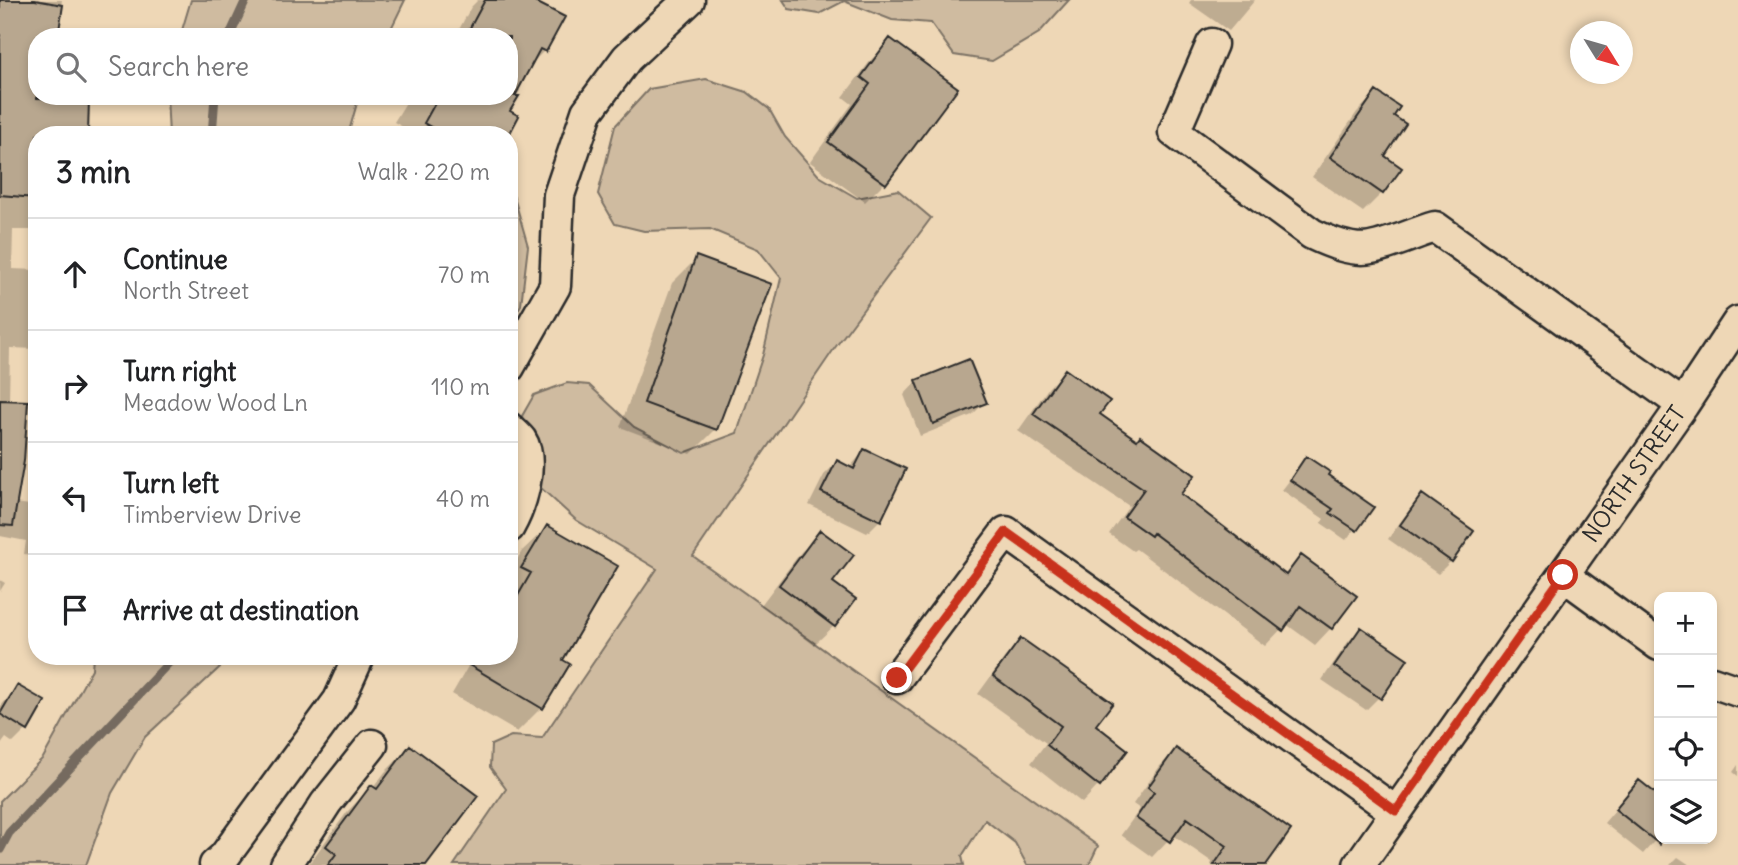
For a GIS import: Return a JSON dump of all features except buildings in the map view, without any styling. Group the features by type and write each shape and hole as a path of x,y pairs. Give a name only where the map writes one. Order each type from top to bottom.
{"street":[{"path":"518,351 555,286 559,195 587,112 627,58 690,0"},
{"path":"1212,44 1174,132 1312,234 1334,245 1370,249 1435,227 1683,405"},
{"name":"NORTH STREET","path":"1359,865 1683,405 1738,322"},
{"path":"518,437 522,441 528,463 518,512"},
{"path":"897,678 1006,532 1396,811"},
{"path":"1563,575 1654,641"},
{"path":"215,865 225,857 338,700 355,665"},
{"path":"1717,684 1738,691"},
{"path":"286,865 326,803 372,745"}],"shaded area":[{"path":"191,0 405,0 391,28 183,28"},
{"path":"783,0 1069,0 1039,33 992,61 954,55 931,23 892,20 844,1 819,14 789,9"},
{"path":"706,79 747,92 769,109 785,137 819,176 857,198 898,190 931,218 834,349 693,556 1098,846 1089,865 1027,865 1015,843 985,820 962,856 964,865 454,865 506,789 490,767 491,745 511,736 542,738 657,569 576,520 541,488 522,416 534,395 567,383 589,385 634,427 684,453 737,433 763,355 781,278 758,249 710,229 644,231 615,224 598,194 615,126 649,89"},
{"path":"167,105 356,105 351,126 169,126"},
{"path":"518,211 528,246 521,305 518,310"},
{"path":"92,665 222,665 145,737 112,793 86,865 0,865 0,801 43,758"}],"waterway":[{"path":"233,28 246,0"},
{"path":"213,126 214,105"},
{"path":"0,850 9,833 167,665"}],"route":[{"path":"897,678 1006,532 1396,811 1563,575"}]}
